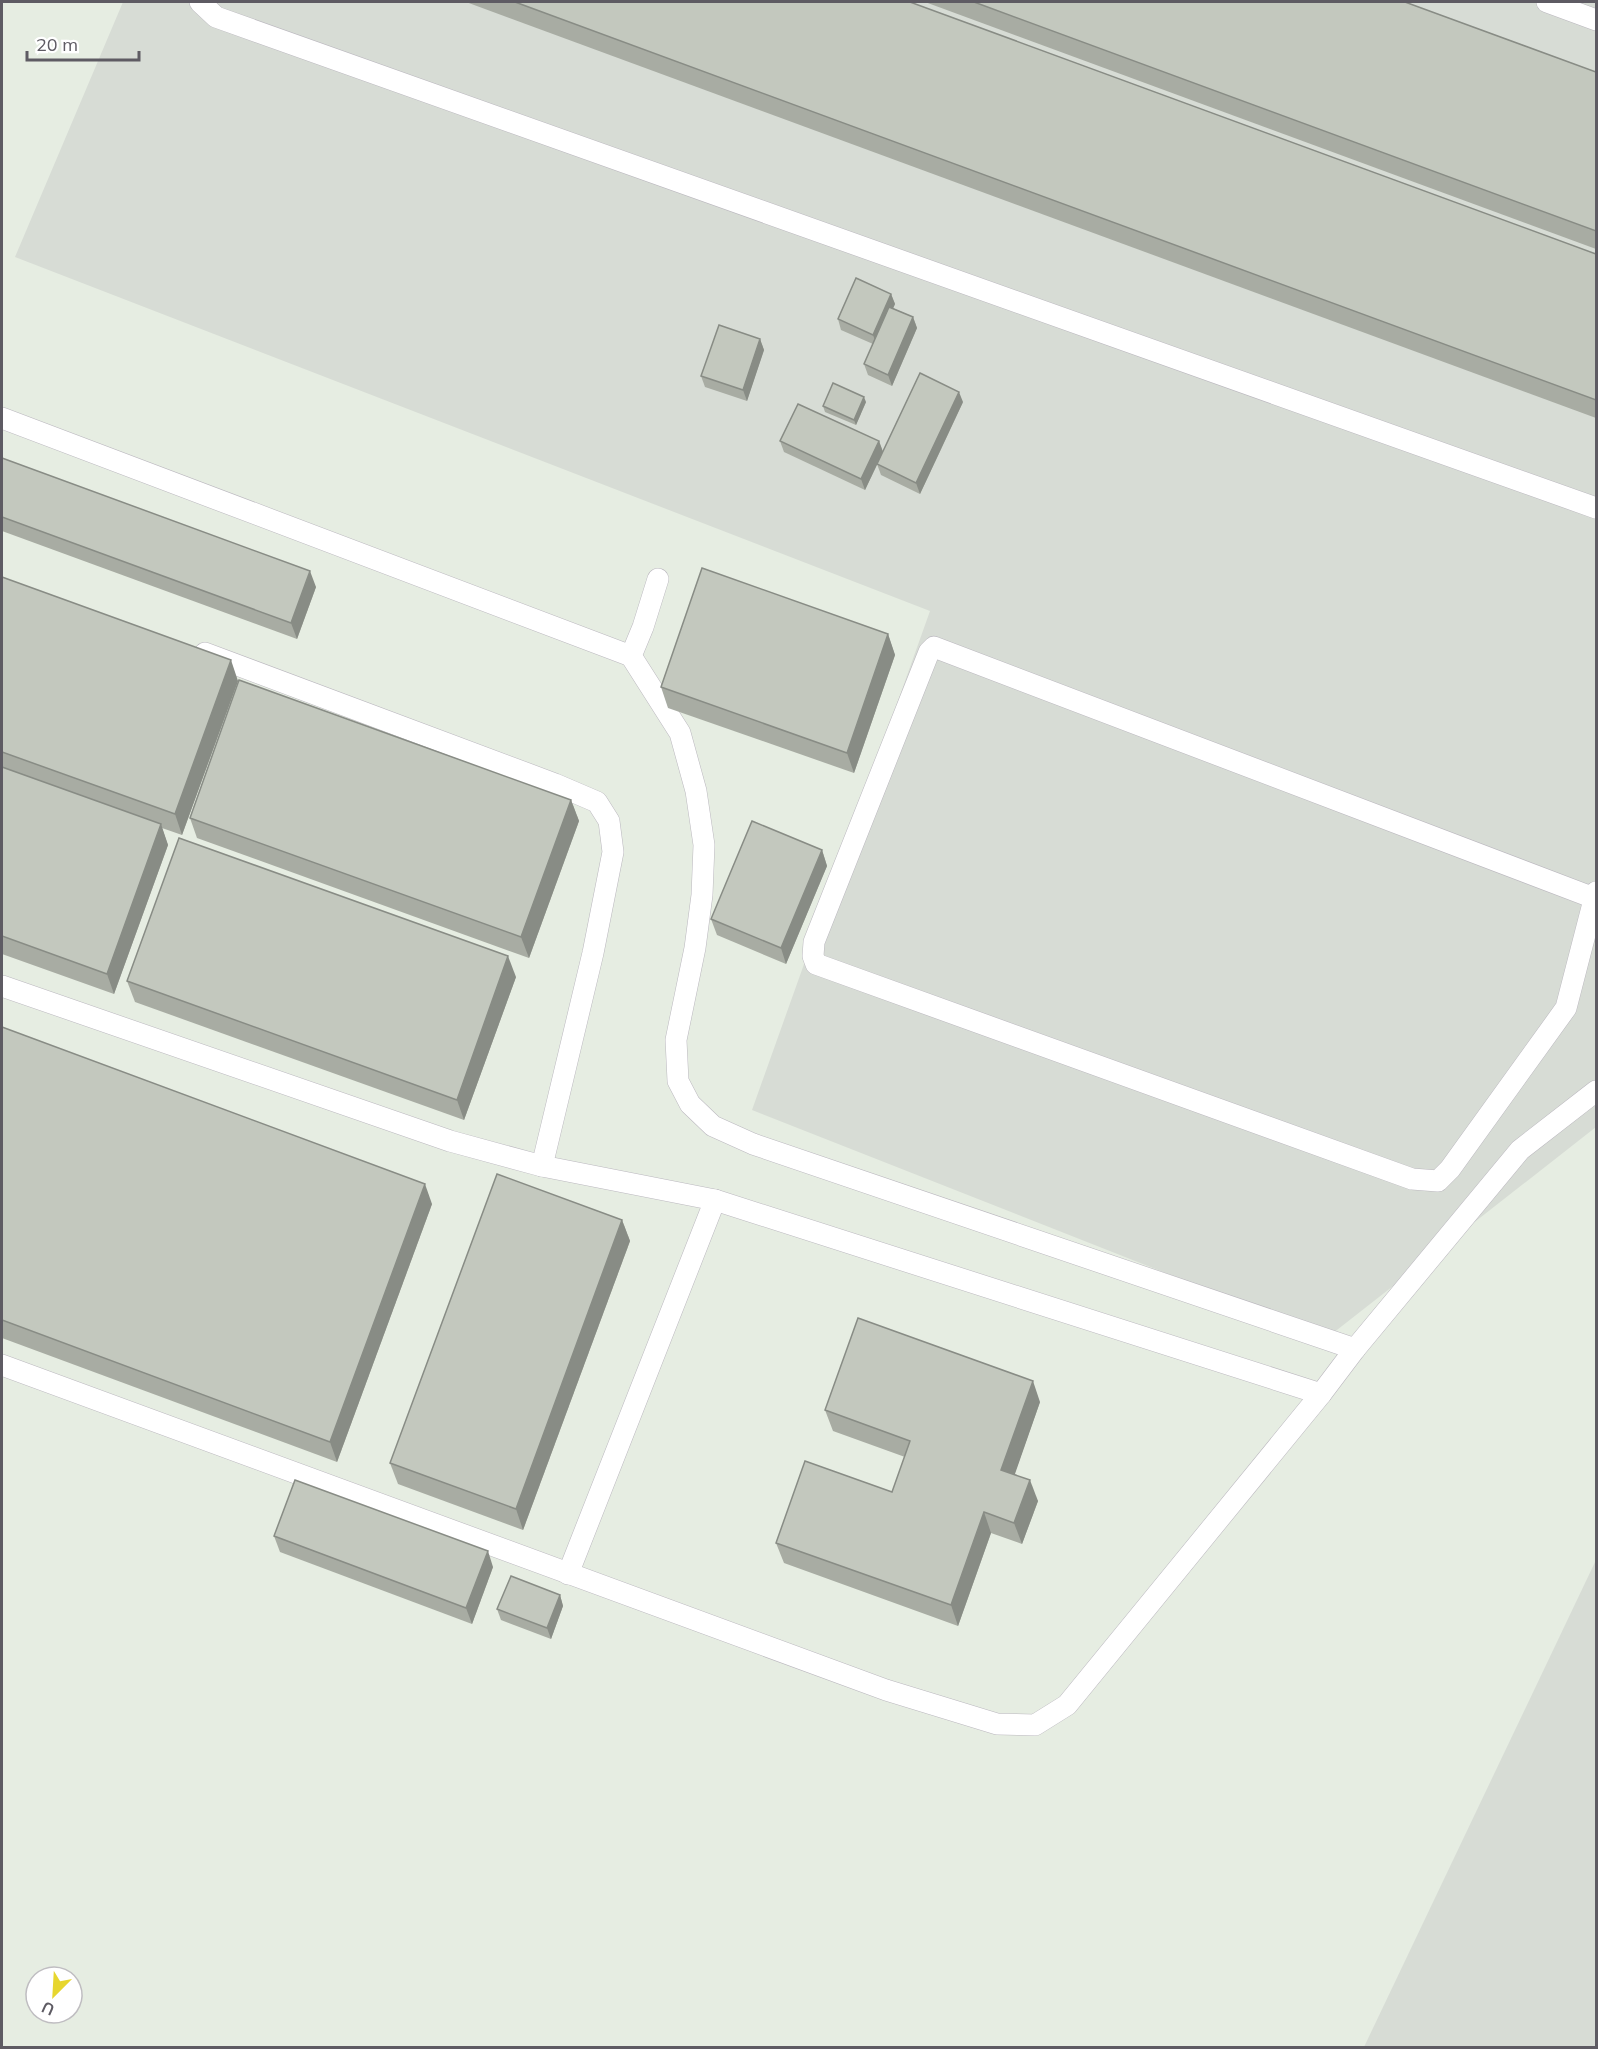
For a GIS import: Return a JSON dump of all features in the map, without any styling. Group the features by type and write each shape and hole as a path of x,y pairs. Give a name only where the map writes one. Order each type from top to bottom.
{"lane":[{"path":"200,2 216,17 1596,508"},
{"path":"1547,2 1596,20"},
{"path":"2,418 631,656 680,733 696,791 704,845 702,895 695,948 676,1040 676,1050 678,1081 690,1104 713,1126 753,1144 1355,1348"},
{"path":"631,656 658,579"},
{"path":"934,647 1595,895 1566,1008 1450,1169 1438,1181 1412,1179 1367,1163 816,964 813,956 814,942 929,652 934,647"},
{"path":"190,648 555,784 597,802 609,821 613,852 593,953 542,1166"},
{"path":"2,986 450,1141 542,1166 715,1200 1321,1394"},
{"path":"2,1365 886,1690 997,1724 1035,1725 1067,1705 1321,1394 1355,1348 1520,1150 1596,1091"},
{"path":"568,1574 715,1200"}],"shaded area":[{"path":"123,2 1596,2 1596,1127 1328,1337 752,1110 930,611 15,257"},
{"path":"1596,1560 1596,2047 1364,2047"}],"building":[{"path":"515,2 910,2 1596,254 1596,400"},
{"path":"974,2 1405,2 1596,72 1596,231"},
{"path":"856,278 891,294 873,335 838,319"},
{"path":"889,307 913,317 888,375 864,364"},
{"path":"719,325 760,339 743,390 701,376"},
{"path":"920,373 959,392 916,483 877,464"},
{"path":"833,383 864,397 854,420 823,406"},
{"path":"798,404 879,441 861,479 780,441"},
{"path":"2,458 310,571 291,623 2,517"},
{"path":"702,568 888,634 847,753 661,687"},
{"path":"2,577 231,660 175,814 2,752"},
{"path":"239,680 571,800 521,937 190,818"},
{"path":"2,767 161,824 107,974 2,936"},
{"path":"752,821 822,850 781,948 711,919"},
{"path":"179,838 508,956 457,1100 127,981"},
{"path":"2,1027 425,1184 330,1442 2,1320"},
{"path":"497,1174 622,1220 516,1509 390,1463"},
{"path":"858,1318 1033,1381 1001,1470 1030,1480 1014,1523 984,1512 951,1605 776,1543 805,1461 892,1492 910,1441 825,1410"},
{"path":"295,1480 488,1551 466,1608 274,1536"},
{"path":"511,1576 560,1595 547,1628 497,1609"}]}
